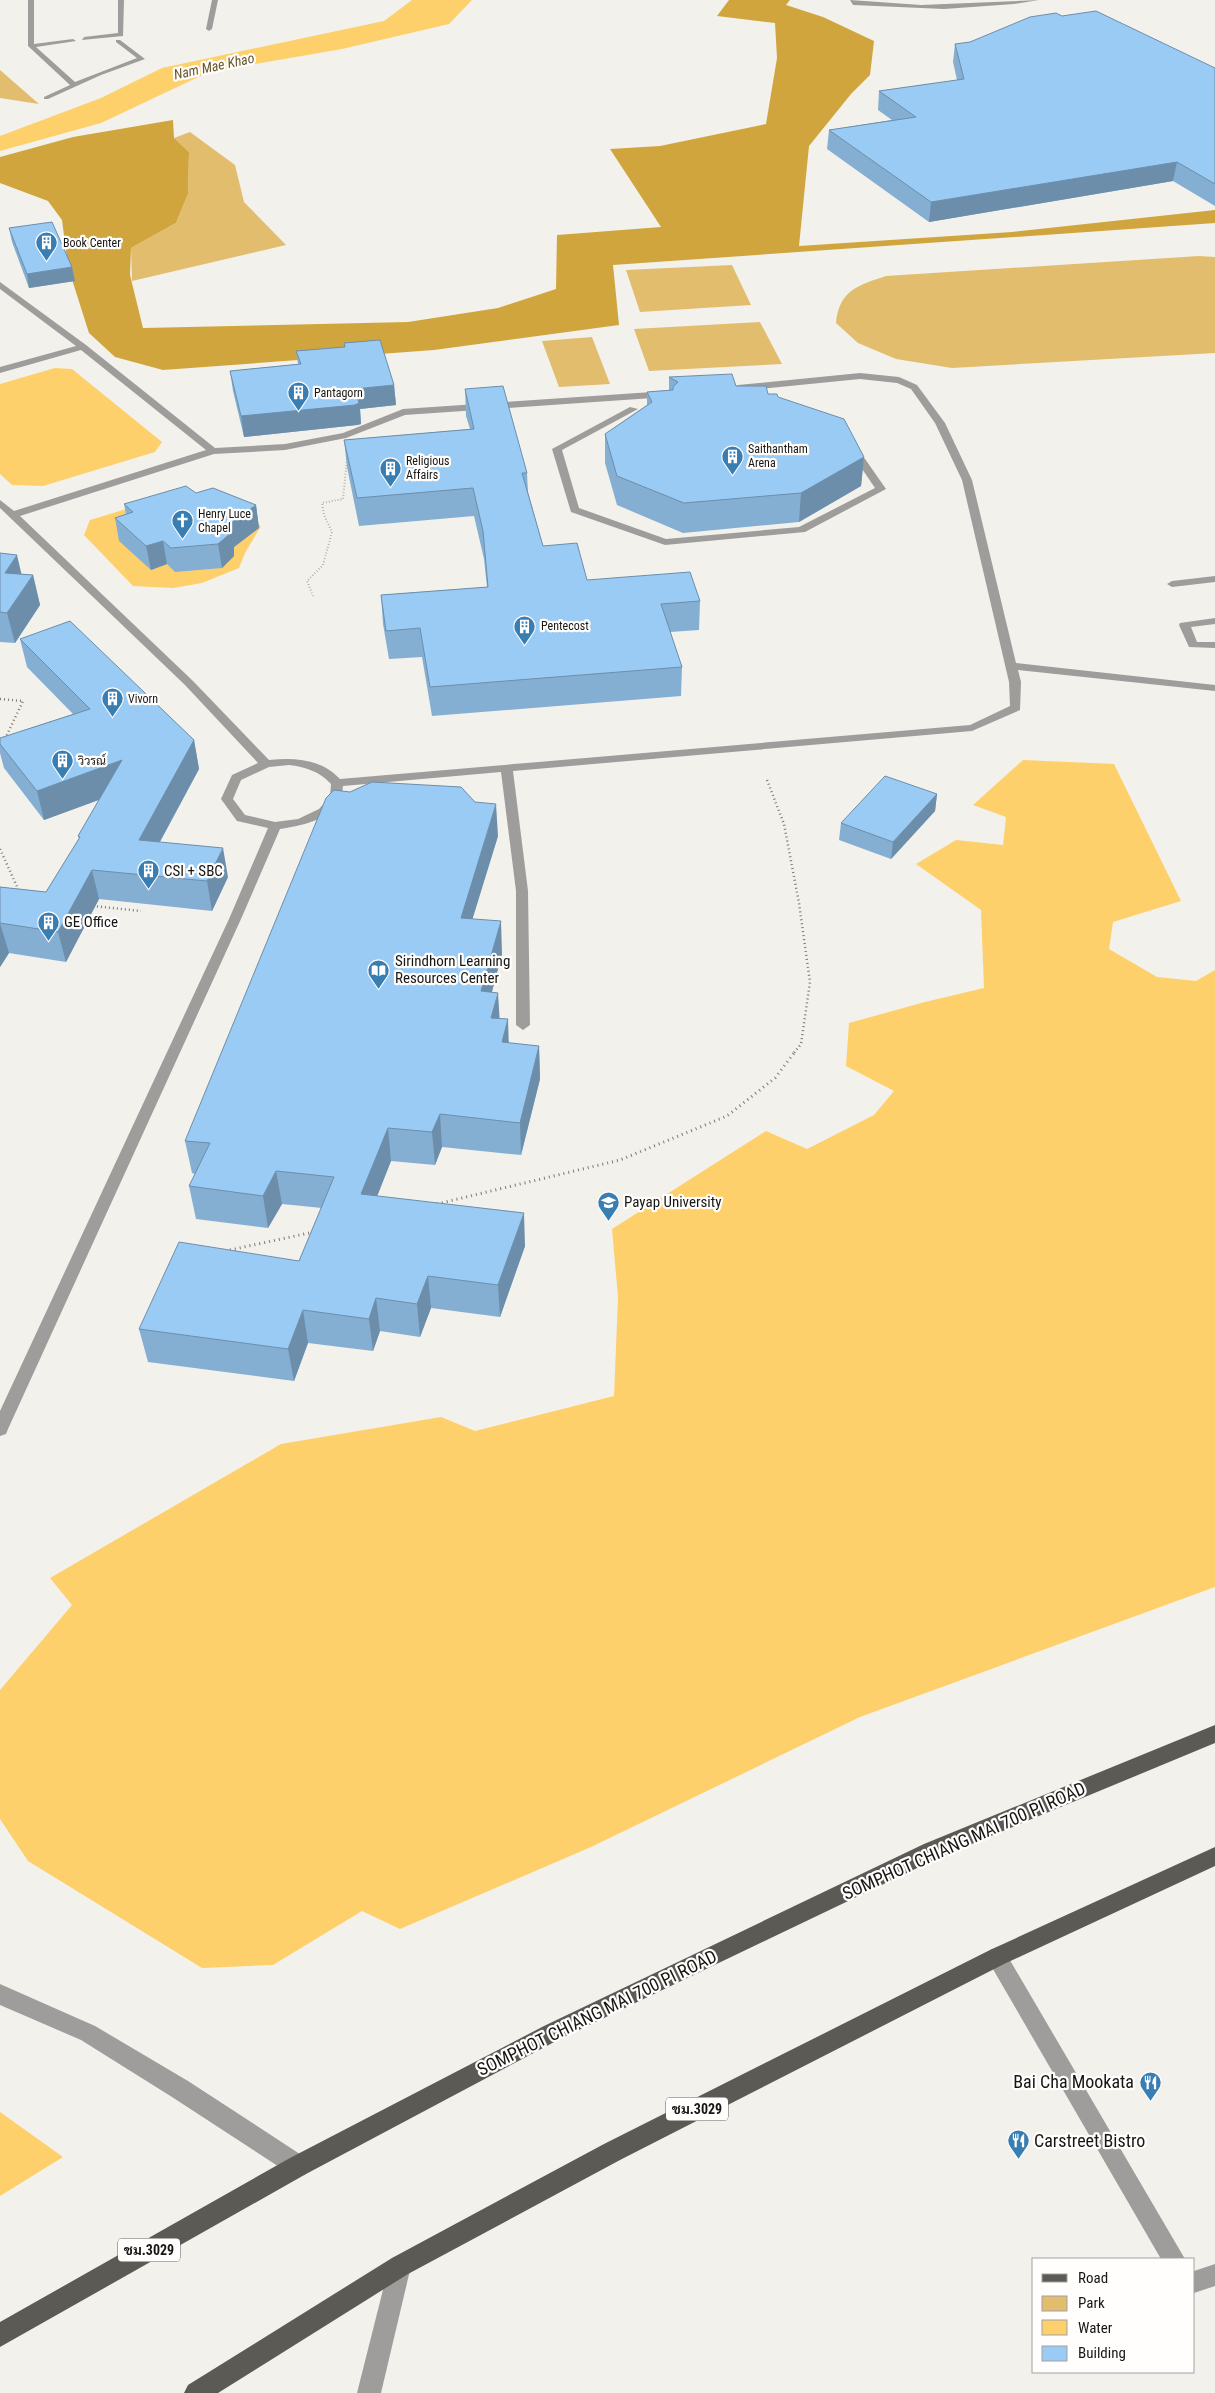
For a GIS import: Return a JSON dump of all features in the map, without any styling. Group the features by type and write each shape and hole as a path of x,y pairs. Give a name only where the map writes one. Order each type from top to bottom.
{"main road":[{"name":"SOMPHOT CHIANG MAI 700 PI ROAD","path":"0,2335 298,2166 551,2033 931,1851 1215,1734"},
{"name":"ชม.3029","path":"196,2393 400,2266 612,2152 997,1957 1215,1856"}],"street":[{"path":"31,0 31,46 74,84"},
{"path":"84,39 121,35 121,0"},
{"path":"209,30 215,0"},
{"path":"853,2 870,6 952,6 1036,0"},
{"path":"31,46 73,41"},
{"path":"46,98 74,84 142,59 118,41"},
{"path":"0,285 83,347 213,451"},
{"path":"0,370 83,347"},
{"path":"337,783 972,728 1016,708 1015,682 967,480 940,423 914,387 899,380 860,376 735,391"},
{"path":"13,515 213,451 294,445 346,435 403,412 678,393"},
{"path":"629,397 633,409"},
{"path":"646,412 633,409 557,449 575,510 665,542 801,530 881,489 844,436"},
{"path":"0,503 189,683 266,764"},
{"path":"1172,584 1215,579"},
{"path":"1215,621 1184,625 1193,645 1215,646"},
{"path":"1011,666 1215,688"},
{"path":"289,761 310,764 327,772 337,783 336,798 323,812 301,822 275,826 241,818 226,799 236,778 266,764 289,761"},
{"path":"506,767 522,891 524,1025"},
{"path":"0,1429 235,919 275,826"},
{"path":"997,1957 1173,2258"},
{"path":"0,1994 88,2033 180,2089 298,2166"},
{"path":"369,2393 400,2266"},
{"path":"1195,2282 1215,2275"}],"path":[{"path":"313,596 307,581 323,565 332,532 324,514 322,503 343,499 348,452"},
{"path":"0,699 23,701 4,741"},
{"path":"428,1206 620,1160 726,1116 775,1078 801,1044 810,982 799,903 784,824 767,780"},
{"path":"0,849 22,899"},
{"path":"86,905 142,911"},
{"path":"216,1253 322,1230"}],"green space":[{"path":"0,70 39,104 0,98"},
{"path":"190,132 235,165 244,202 286,245 132,281 131,248 176,223 188,194 189,152 174,138"},
{"path":"1199,256 1215,257 1215,353 952,368 896,359 858,343 836,323 841,303 852,290 867,282 886,276"},
{"path":"732,265 751,305 640,312 626,270"},
{"path":"760,322 782,364 649,371 634,329"},
{"path":"592,337 610,384 559,387 542,341"}],"shaded area":[{"path":"729,0 790,0 786,5 823,17 874,41 870,75 851,94 809,146 799,246 1012,232 1215,210 1215,223 613,265 619,325 434,350 163,370 115,357 89,333 68,267 62,220 48,201 0,183 0,157 73,137 173,120 174,138 189,152 188,194 176,223 131,248 130,275 143,328 408,322 498,308 556,289 557,235 661,227 610,149 660,146 766,124 777,58 775,23 717,16"}],"water":[{"name":"Nam Mae Khao","path":"412,0 472,0 449,24 342,49 209,72 101,123 0,151 0,136 101,98 162,68 384,21"},
{"path":"55,368 72,369 162,442 155,452 43,486 12,485 0,474 0,384"},
{"path":"176,494 208,501 261,526 245,553 239,568 202,583 173,588 133,586 84,535 90,520"},
{"path":"1023,760 1114,764 1181,901 1113,922 1109,949 1157,977 1196,981 1215,970 1215,1587 860,1717 591,1847 400,1929 362,1911 273,1965 202,1968 28,1861 0,1819 0,1690 72,1605 50,1578 281,1444 441,1417 475,1431 614,1396 618,1297 612,1229 766,1131 807,1149 874,1115 894,1091 846,1066 849,1023 984,988 981,910 916,864 956,840 1003,845 1006,817 973,805"},
{"path":"0,2112 63,2157 0,2196"}],"building":[{"path":"1096,11 1215,68 1215,184 1177,162 931,202 829,130 916,117 879,91 964,79 955,44 970,42 1030,17 1056,13 1062,16"},
{"path":"52,222 72,267 27,274 9,228"},
{"path":"380,340 394,385 355,389 359,403 355,405 241,416 230,371 301,364 296,351 345,347 344,343"},
{"name":"Saithantham Arena","path":"732,374 736,386 766,386 768,394 777,394 778,397 844,419 864,457 801,493 684,503 617,476 605,434 652,402 647,392 673,390 673,387 678,382 669,377"},
{"path":"503,386 527,473 522,473 543,546 577,543 587,580 690,572 700,601 661,604 682,667 430,687 420,628 386,631 381,595 488,587 483,531 473,488 357,498 344,440 474,429 465,389"},
{"path":"186,486 196,493 213,488 256,505 230,524 231,533 218,544 171,548 163,541 146,546 115,518 133,512 124,504"},
{"path":"0,553 17,555 5,573 33,575 7,613 0,612"},
{"path":"70,621 194,740 139,840 223,848 207,881 92,870 58,932 0,923 0,887 46,892 80,837 78,836 122,760 37,791 0,744 0,738 90,709 20,639"},
{"path":"885,776 937,794 893,842 841,823"},
{"name":"Sirindhorn Learning Resources Center","path":"372,782 461,787 475,802 496,804 461,918 501,921 481,991 498,993 491,1018 508,1019 502,1042 539,1046 520,1123 440,1114 432,1132 388,1128 361,1194 524,1213 498,1285 428,1276 417,1304 376,1298 369,1319 303,1310 288,1349 139,1329 179,1242 299,1261 334,1177 276,1171 263,1196 189,1186 210,1143 185,1141 326,798 334,790 350,792"}],"place":[{"name":"Book Center","path":"47,262"},
{"name":"Pantagorn","path":"298,412"},
{"name":"Saithantham Arena","path":"732,475"},
{"name":"Religious Affairs","path":"390,487"},
{"name":"Henry Luce Chapel","path":"182,540"},
{"name":"Pentecost","path":"525,645"},
{"name":"Vivorn","path":"112,718"},
{"name":"วิวรณ์","path":"62,780"},
{"name":"CSI + SBC","path":"148,890"},
{"name":"GE Office","path":"48,941"},
{"name":"Sirindhorn Learning Resources Center","path":"379,989"},
{"name":"Payap University","path":"608,1221"},
{"name":"Bai Cha Mookata","path":"1150,2101"},
{"name":"Carstreet Bistro","path":"1018,2160"}]}
